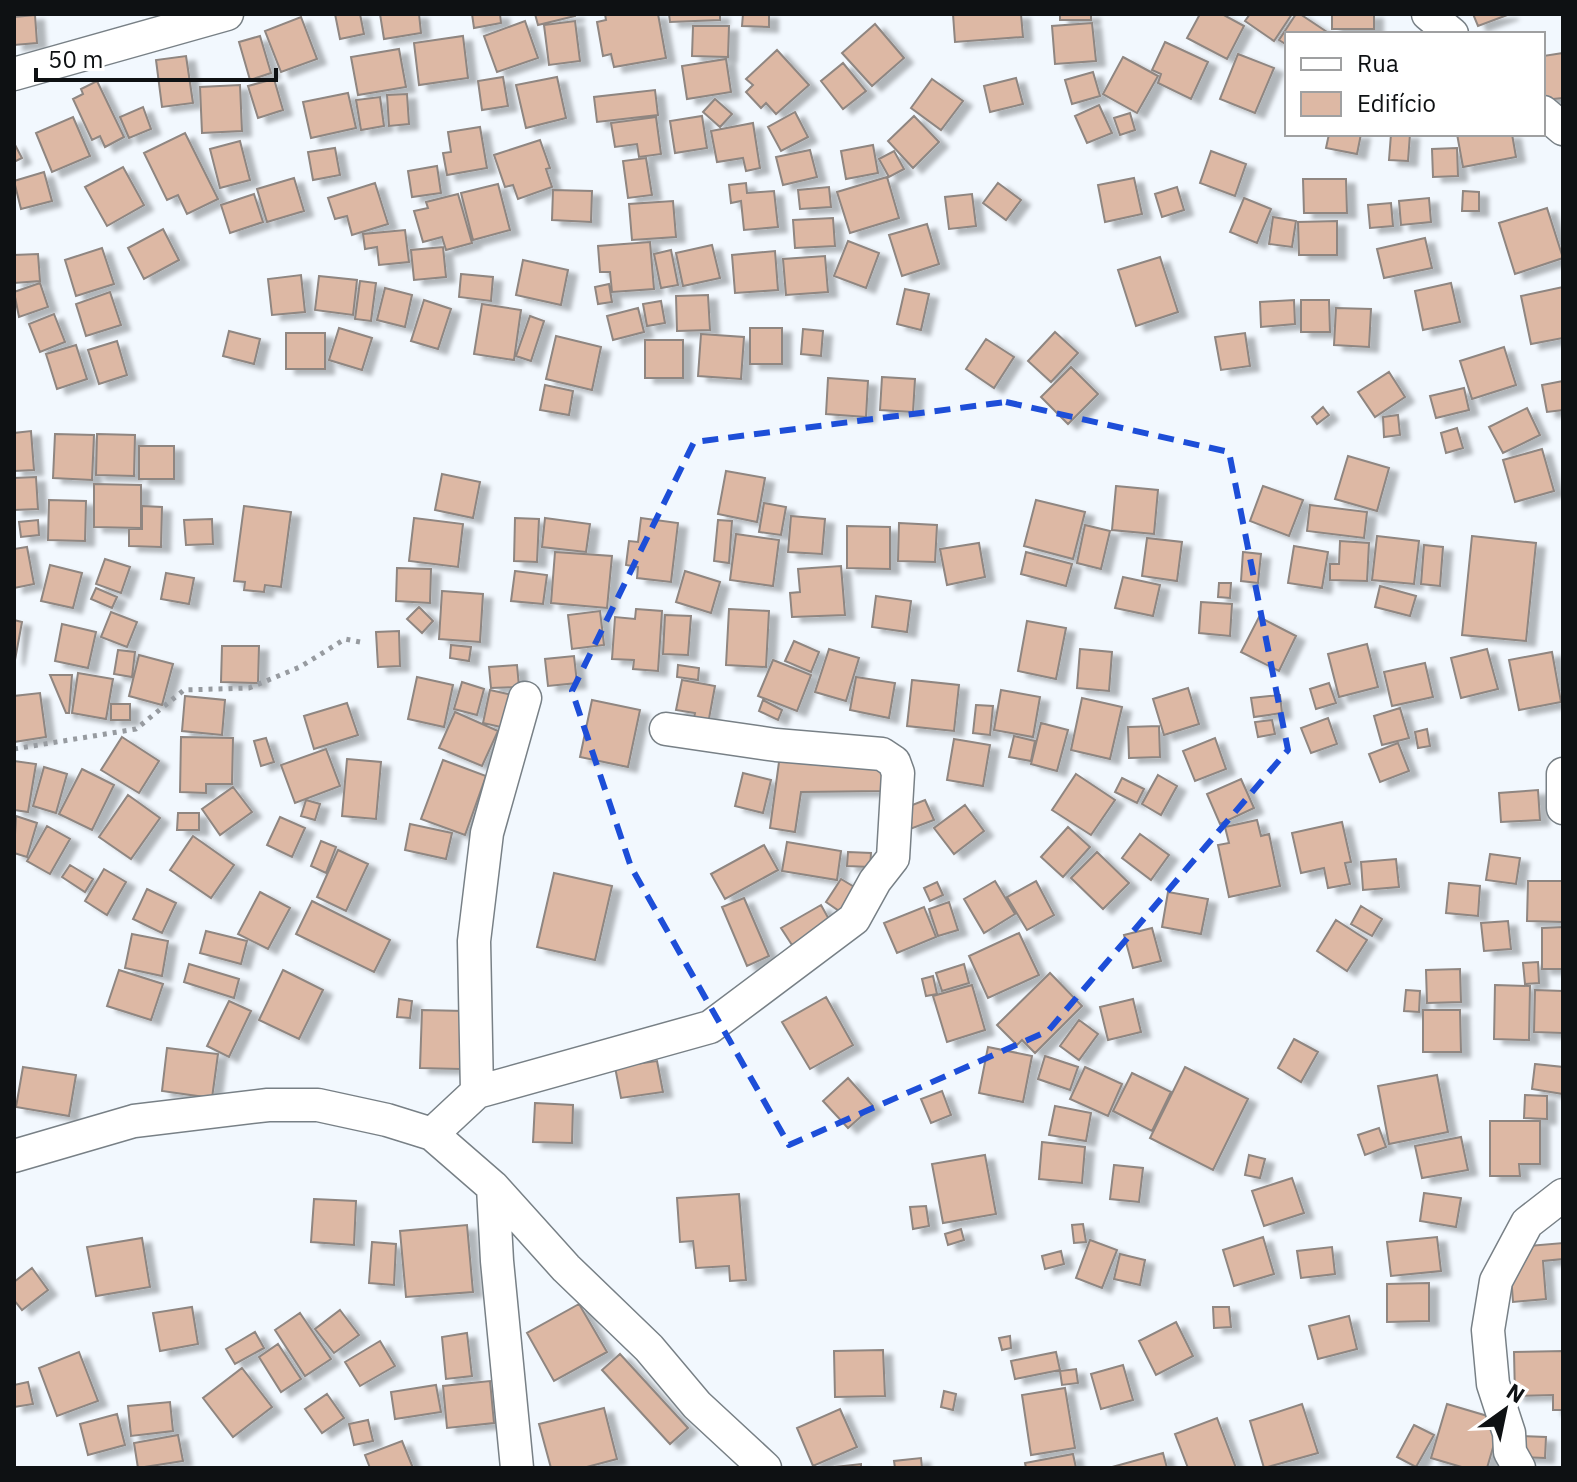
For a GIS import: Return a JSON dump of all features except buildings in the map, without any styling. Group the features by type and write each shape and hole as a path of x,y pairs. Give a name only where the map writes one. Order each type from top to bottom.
{"street":[{"path":"14,74 227,14"},
{"path":"1428,14 1450,32"},
{"path":"1545,114 1563,129"},
{"path":"477,1092 474,941 487,833 525,698"},
{"path":"432,1134 477,1092 710,1027 854,919 875,881 893,858 898,773 894,762 882,754 776,745 666,729"},
{"path":"1563,774 1563,808"},
{"path":"14,1156 134,1121 268,1105 318,1105 387,1120 432,1134 493,1187 566,1268 649,1348 697,1405 765,1468"},
{"path":"1519,1468 1510,1452 1509,1433 1493,1384 1488,1330 1496,1281 1527,1223 1563,1171"},
{"path":"493,1187 517,1468"},
{"path":"1527,1223 1563,1195"}],"path":[{"path":"14,749 136,729 184,690 249,688 300,667 345,639 360,642"}],"highlighted area":[{"path":"1006,402 1229,452 1288,750 1048,1031 789,1145 631,867 572,691 694,442"}]}
